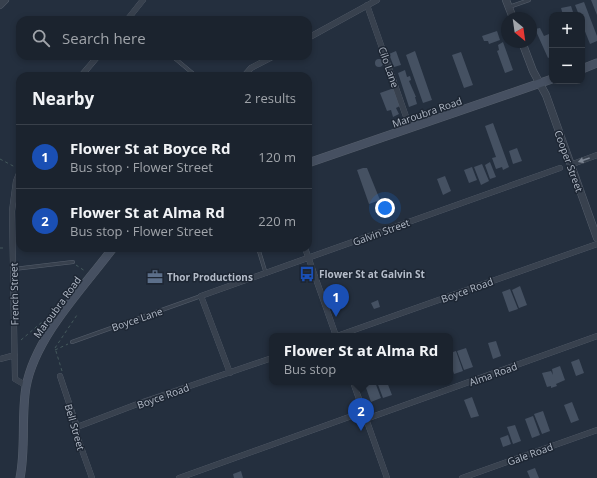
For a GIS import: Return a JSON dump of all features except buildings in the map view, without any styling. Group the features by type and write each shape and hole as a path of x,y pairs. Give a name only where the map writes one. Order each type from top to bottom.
{"main road":[{"path":"585,68 597,63"},
{"name":"Maroubra Road","path":"312,162 549,80"},
{"name":"Maroubra Road","path":"20,478 26,386 36,354 45,339 110,252"}],"street":[{"path":"0,5 5,0"},
{"path":"130,16 143,0"},
{"path":"312,36 377,0"},
{"name":"Cilo Lane","path":"368,5 410,128"},
{"name":"Cooper Street","path":"524,48 533,71 541,84 597,238"},
{"path":"84,72 95,60"},
{"path":"248,72 251,68 266,60"},
{"path":"570,164 597,155"},
{"name":"Galvin Street","path":"202,296 560,168"},
{"name":"French Street","path":"16,180 12,210 15,379 26,386"},
{"name":"Boyce Road","path":"345,333 597,244"},
{"path":"306,252 336,333"},
{"path":"202,296 230,373"},
{"name":"Alma Road","path":"366,419 597,336"},
{"path":"0,359 15,355"},
{"name":"Boyce Road","path":"77,427 140,403 269,359"},
{"name":"Bell Street","path":"60,376 77,427 77,436 92,478"},
{"path":"354,385 387,478"},
{"path":"179,478 363,412"},
{"name":"Gale Road","path":"462,478 597,430"}],"lane":[{"path":"508,4 529,0"},
{"path":"177,60 191,72"},
{"path":"259,252 266,274"},
{"path":"14,269 73,262"},
{"name":"Boyce Lane","path":"72,342 202,296"}],"path":[{"path":"0,159 16,169"},
{"path":"73,262 86,272"},
{"path":"60,376 62,372 55,350 58,342 77,315"},
{"path":"20,340 42,322 45,324"},
{"path":"55,350 72,342"}],"place":[{"name":"Flower St at Galvin St","path":"307,274"},
{"name":"Thor Productions","path":"155,277"},
{"name":"Flower St at Boyce Rd","path":"336,317"},
{"name":"Flower St at Alma Rd","path":"361,431"}]}
